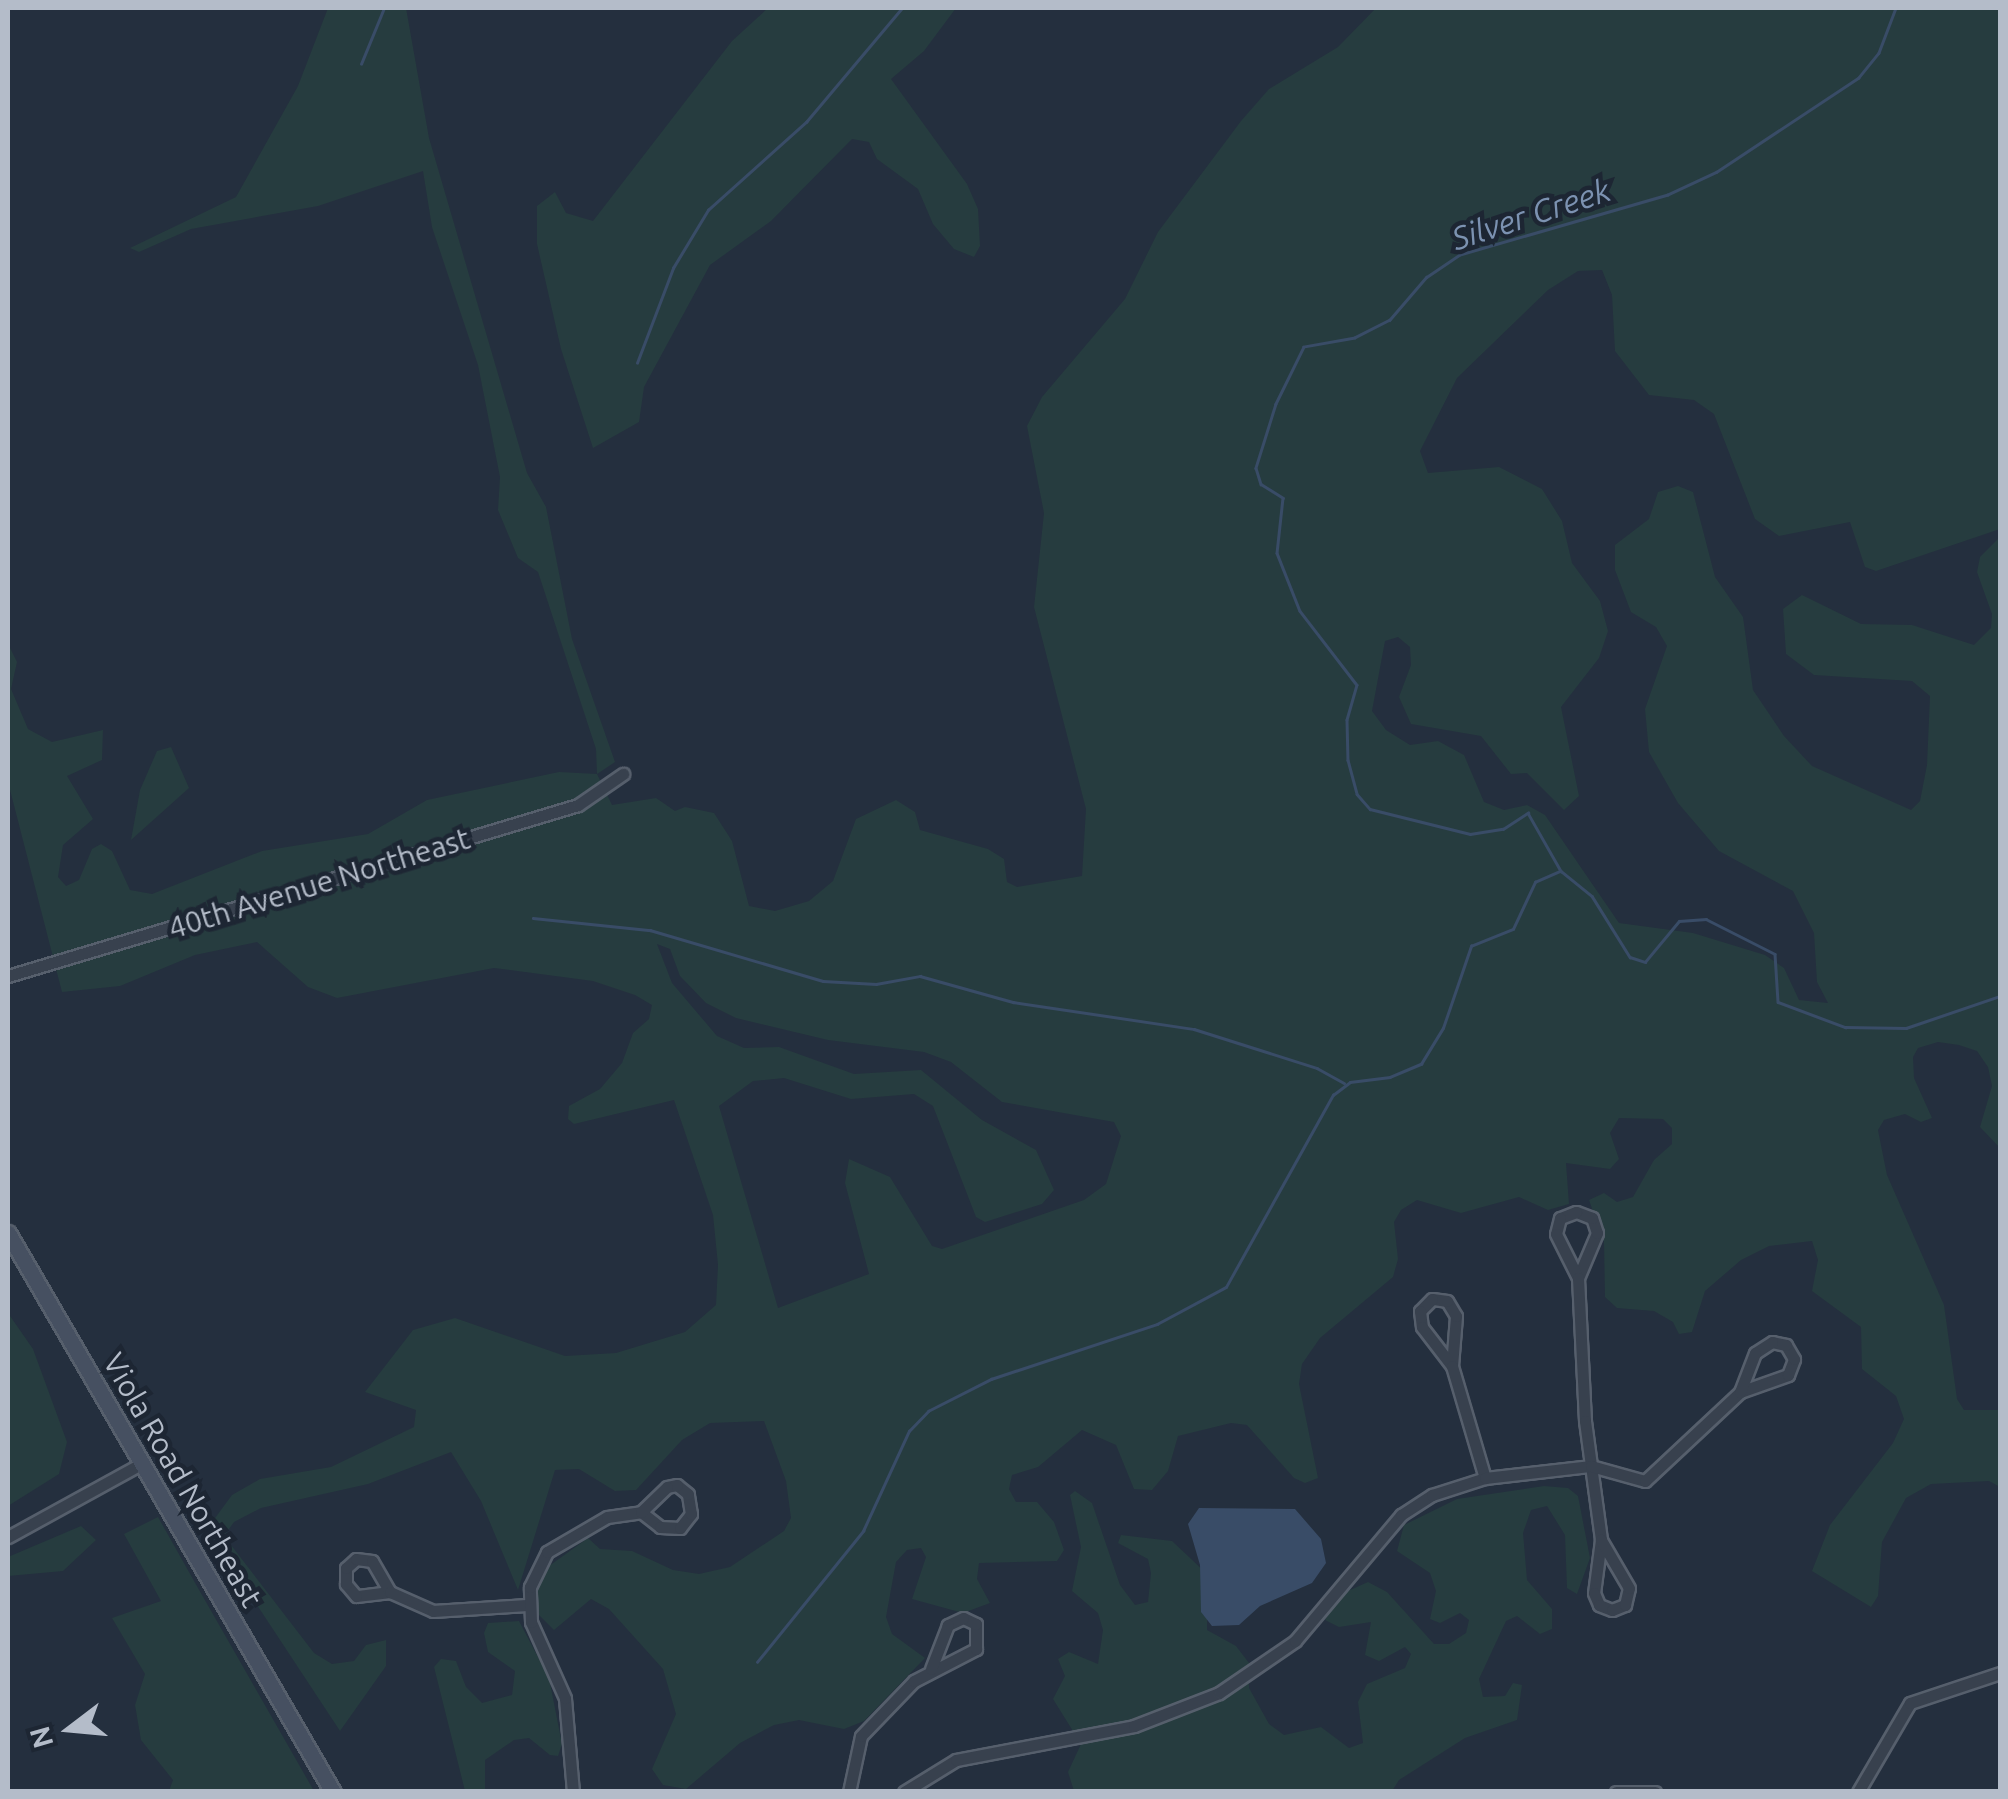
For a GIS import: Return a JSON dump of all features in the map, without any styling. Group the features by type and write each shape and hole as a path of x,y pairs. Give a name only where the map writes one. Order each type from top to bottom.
{"main road":[{"name":"Viola Road Northeast","path":"8,1234 336,1792"}],"street":[{"name":"40th Avenue Northeast","path":"8,976 578,806 624,774"},
{"path":"1578,1278 1596,1233 1585,1212 1566,1215 1556,1225 1558,1242 1578,1278 1591,1466 1601,1540 1594,1592 1598,1605 1612,1610 1626,1604 1629,1588 1601,1540"},
{"path":"1452,1366 1456,1316 1447,1302 1432,1299 1420,1311 1422,1328 1452,1366 1486,1478"},
{"path":"904,1792 956,1760 1134,1726 1219,1692 1295,1641 1401,1515 1432,1495 1486,1478 1591,1466 1645,1481 1740,1392 1788,1375 1794,1359 1786,1345 1772,1342 1755,1353 1740,1392"},
{"path":"8,1537 141,1464"},
{"path":"573,1792 566,1698 527,1605 547,1552 607,1517 640,1512 667,1487 688,1494 691,1514 680,1528 660,1527 640,1512"},
{"path":"390,1592 453,1614 527,1605"},
{"path":"849,1792 862,1736 931,1669 976,1649 976,1624 963,1618 948,1625 931,1669"},
{"path":"1858,1792 1910,1703 2000,1673"},
{"path":"1616,1792 1655,1792"}],"green space":[{"path":"328,8 406,8 429,138 527,473 546,507 572,639 615,762 597,774 596,749 538,572 518,558 498,510 500,477 478,365 432,227 423,171 318,206 191,229 139,252 130,248 236,197 298,86"},
{"path":"768,8 956,8 924,51 891,79 967,184 978,209 980,246 974,257 954,249 933,224 918,189 877,159 869,142 852,139 771,221 710,265 644,387 639,422 593,448 561,349 537,244 537,206 555,192 566,213 593,221 732,41"},
{"path":"1376,8 2000,8 2000,529 1876,571 1865,567 1850,522 1779,536 1755,519 1714,414 1694,400 1649,395 1615,351 1612,295 1602,270 1578,271 1548,290 1457,378 1420,451 1428,473 1499,467 1542,489 1562,521 1572,563 1600,601 1608,631 1599,658 1561,707 1579,796 1564,810 1527,773 1511,774 1481,736 1411,724 1399,697 1411,665 1410,647 1398,637 1385,641 1372,711 1386,730 1410,745 1438,741 1464,755 1484,802 1504,810 1527,805 1545,815 1619,923 1693,933 1765,955 1784,968 1799,1000 1828,1003 1817,982 1814,933 1793,891 1719,851 1678,803 1649,752 1645,709 1667,646 1656,627 1631,612 1615,570 1615,545 1649,519 1658,492 1678,486 1693,492 1715,577 1743,617 1753,690 1784,736 1812,766 1911,810 1920,801 1927,765 1930,696 1912,681 1814,675 1786,654 1783,609 1802,595 1861,624 1912,625 1974,645 1991,628 1992,614 1977,572 1980,557 2000,537 2000,1148 1980,1127 1992,1086 1988,1067 1977,1051 1959,1045 1938,1042 1918,1048 1913,1057 1914,1078 1932,1118 1921,1122 1905,1114 1884,1120 1878,1130 1887,1175 1944,1305 1957,1399 1964,1410 2000,1410 2000,1487 1989,1481 1931,1484 1906,1498 1882,1542 1878,1596 1871,1607 1812,1571 1830,1525 1893,1443 1904,1419 1896,1396 1862,1369 1861,1327 1812,1291 1818,1260 1812,1241 1769,1246 1741,1260 1705,1291 1692,1332 1679,1334 1673,1322 1654,1311 1617,1308 1605,1297 1604,1242 1589,1200 1604,1193 1617,1202 1633,1197 1654,1160 1672,1144 1672,1128 1663,1119 1619,1118 1610,1133 1619,1159 1610,1169 1566,1163 1569,1204 1548,1210 1519,1197 1461,1213 1417,1200 1401,1210 1394,1222 1398,1259 1393,1277 1320,1338 1302,1364 1299,1384 1318,1478 1305,1483 1294,1478 1247,1425 1231,1423 1178,1436 1168,1471 1152,1490 1134,1489 1116,1445 1082,1430 1038,1467 1012,1475 1009,1489 1016,1502 1037,1502 1054,1522 1064,1550 1057,1561 979,1563 977,1579 990,1603 963,1613 912,1599 926,1557 921,1548 907,1550 896,1562 886,1617 892,1634 925,1658 864,1721 844,1729 799,1720 774,1725 740,1743 686,1789 663,1785 652,1769 676,1714 663,1669 609,1609 591,1599 554,1630 535,1611 538,1586 549,1566 588,1538 600,1549 632,1551 673,1570 699,1574 730,1567 784,1531 791,1518 786,1481 764,1421 710,1423 682,1440 636,1490 615,1491 579,1469 555,1470 518,1590 481,1501 451,1452 368,1484 261,1508 234,1522 224,1536 314,1653 332,1664 354,1661 366,1645 386,1640 386,1666 340,1731 207,1529 232,1495 260,1479 331,1467 414,1427 416,1410 365,1392 413,1330 455,1318 565,1356 616,1353 685,1332 716,1305 718,1265 713,1215 674,1100 574,1124 568,1119 569,1106 600,1089 622,1063 633,1033 649,1019 652,1005 593,981 494,968 337,998 308,987 257,942 195,955 120,986 62,992 8,782 8,644 17,662 11,689 28,729 52,742 103,730 102,760 67,776 93,819 63,845 58,877 66,886 79,880 92,849 101,844 112,851 130,890 152,894 262,851 368,834 427,800 559,772 597,774 612,805 656,798 675,811 685,807 714,813 732,841 749,906 775,911 809,901 833,881 856,819 896,800 915,812 920,830 988,849 1004,859 1007,882 1017,887 1082,876 1086,809 1034,607 1044,513 1027,426 1042,397 1125,299 1158,232 1269,89 1338,47","holes":["657,944 670,949 680,976 706,1003 736,1018 828,1040 924,1052 951,1062 1002,1102 1114,1122 1121,1136 1106,1184 1084,1200 942,1249 932,1246 890,1177 849,1159 845,1183 869,1274 778,1308 719,1106 753,1081 784,1078 851,1099 914,1094 933,1106 976,1217 985,1222 1042,1204 1054,1190 1036,1150 982,1120 921,1070 854,1074 779,1047 744,1048 717,1036 672,983"]},
{"path":"171,747 189,788 131,840 140,790 157,751"},
{"path":"8,1313 33,1349 67,1442 59,1474 8,1506"},
{"path":"1544,1486 1568,1488 1578,1496 1590,1558 1577,1594 1567,1588 1565,1535 1547,1506 1531,1510 1523,1533 1527,1580 1552,1609 1552,1629 1540,1634 1517,1616 1506,1621 1479,1679 1483,1697 1505,1696 1513,1683 1522,1685 1517,1720 1465,1738 1399,1780 1392,1791 1074,1791 1068,1772 1081,1744 1053,1699 1065,1676 1058,1659 1069,1652 1098,1664 1103,1630 1098,1613 1072,1591 1081,1547 1070,1495 1075,1491 1092,1503 1120,1585 1135,1605 1148,1602 1151,1573 1148,1559 1118,1543 1121,1535 1172,1541 1207,1574 1207,1630 1236,1646 1249,1663 1249,1688 1269,1724 1284,1735 1321,1727 1349,1748 1363,1743 1358,1702 1367,1684 1405,1668 1411,1654 1405,1647 1379,1661 1365,1655 1371,1622 1339,1627 1325,1620 1331,1609 1348,1591 1368,1582 1387,1592 1434,1644 1449,1644 1466,1633 1469,1620 1460,1613 1440,1623 1430,1619 1436,1591 1430,1573 1397,1551 1404,1525 1457,1499"},
{"path":"158,1517 314,1791 169,1791 173,1780 141,1740 135,1705 145,1674 112,1618 161,1601 124,1534"},
{"path":"81,1526 96,1540 63,1571 8,1576 8,1557"},
{"path":"519,1621 549,1678 562,1744 558,1756 550,1755 529,1738 514,1740 485,1760 485,1791 465,1791 434,1667 441,1659 456,1661 466,1687 482,1703 512,1695 515,1671 488,1652 484,1633 488,1623"}],"water":[{"path":"1199,1508 1295,1509 1321,1539 1326,1563 1312,1583 1260,1606 1239,1625 1212,1626 1201,1612 1200,1565 1188,1524"}],"waterway":[{"path":"361,64 384,8"},
{"path":"637,363 673,268 708,210 806,122 902,8"},
{"name":"Silver Creek","path":"1896,8 1879,53 1859,78 1717,172 1668,195 1460,255 1427,277 1390,320 1355,338 1304,347 1276,404 1256,468 1261,484 1283,498 1277,553 1300,611 1357,685 1347,720 1348,760 1357,794 1370,809 1470,834 1503,829 1528,813 1561,871 1592,896 1630,957 1645,962 1679,921 1706,919 1775,954 1778,1002 1845,1027 1906,1028 2000,996"},
{"path":"757,1662 863,1531 909,1431 928,1411 991,1379 1157,1324 1226,1287 1333,1095 1350,1082 1390,1077 1421,1064 1443,1028 1471,946 1513,929 1535,882 1560,871"},
{"path":"533,918 650,930 823,981 876,984 920,976 1013,1002 1194,1029 1317,1068 1344,1083"}]}
